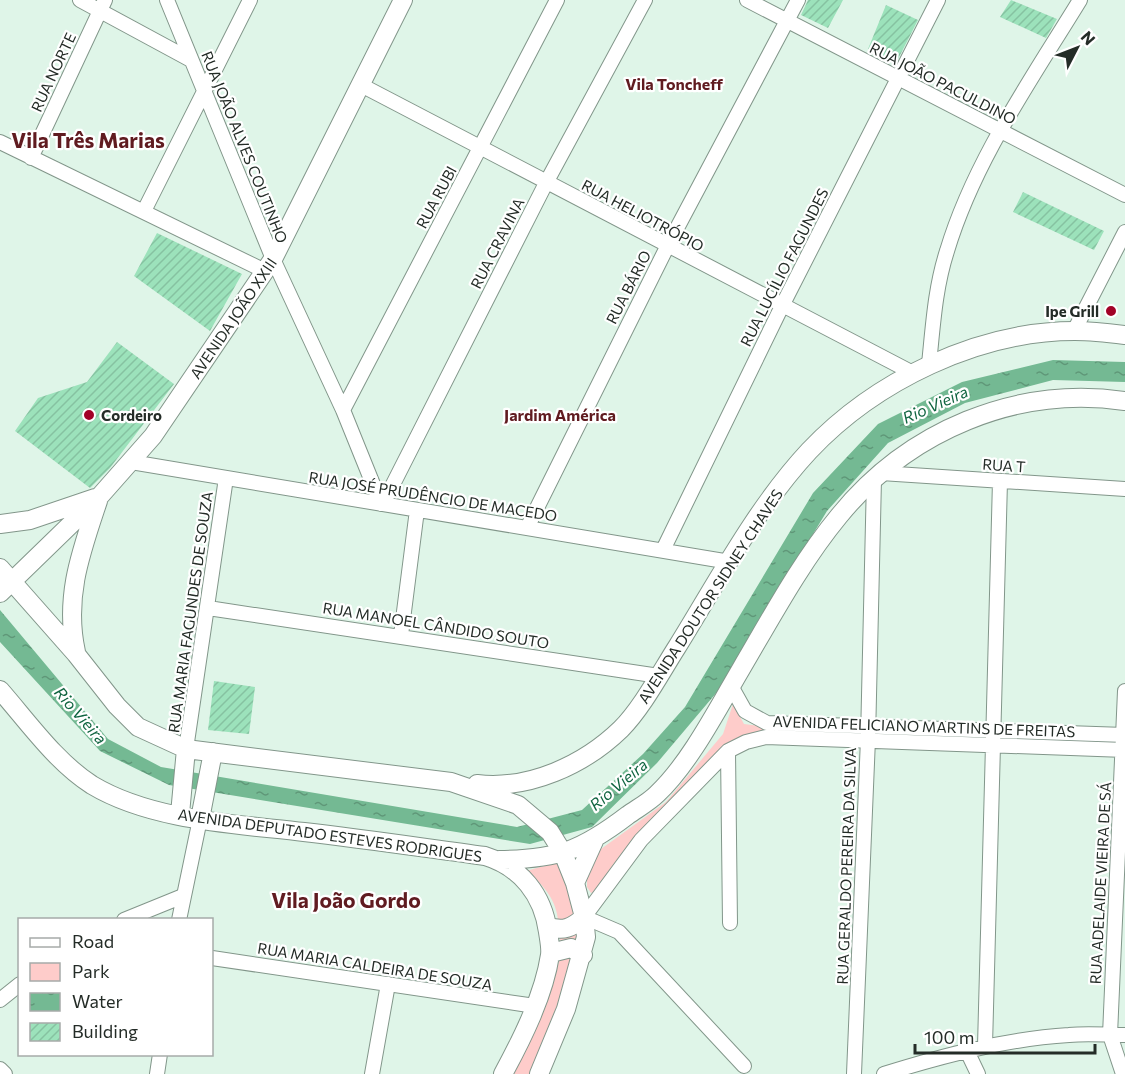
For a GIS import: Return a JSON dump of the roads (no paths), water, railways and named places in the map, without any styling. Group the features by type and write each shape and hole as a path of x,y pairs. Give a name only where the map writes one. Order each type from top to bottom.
{"main road":[{"name":"AVENIDA JOÃO XXIII","path":"4,581 100,496 153,436 269,265 404,0"},
{"name":"AVENIDA DOUTOR SIDNEY CHAVES","path":"451,782 495,786 529,781 571,766 621,729 659,676 762,511 809,451 860,407 911,372 1006,339 1074,331 1125,334"},
{"path":"499,860 537,859 563,853 594,841 658,793 690,751 780,603 832,526 877,476 931,437 968,419 1009,406 1055,398 1125,401"},
{"path":"0,524 30,520 100,496"},
{"path":"76,654 70,628 70,604 77,562 100,496"},
{"path":"4,581 76,654 117,706 138,727 186,754 451,782 518,805 549,832 563,853 575,883 584,917 586,937 583,955 566,1009 539,1074"},
{"name":"AVENIDA DEPUTADO ESTEVES RODRIGUES","path":"0,690 62,760 91,784 129,802 499,860 526,880 537,897 547,926 551,953 535,1006 503,1074"},
{"path":"181,810 186,754"},
{"path":"201,815 212,758"},
{"path":"575,883 594,841"},
{"path":"547,926 557,930 570,928 584,917"},
{"path":"551,953 571,948 583,955"}],"street":[{"path":"80,0 103,5 191,60"},
{"name":"RUA JOÃO ALVES COUTINHO","path":"167,0 269,265 343,410 382,504"},
{"path":"144,211 250,0"},
{"name":"RUA RUBI","path":"343,410 557,0"},
{"name":"RUA CRAVINA","path":"382,504 546,183 645,0"},
{"name":"RUA JOÃO PACULDINO","path":"747,0 1125,195"},
{"name":"RUA BÁRIO","path":"527,528 667,247 798,0"},
{"name":"RUA LUCÍLIO FAGUNDES","path":"663,550 782,306 938,0"},
{"path":"929,364 938,286 947,250 968,193 1001,130 1080,0"},
{"name":"RUA NORTE","path":"31,158 103,5"},
{"name":"RUA HELIOTRÓPIO","path":"360,85 667,247 911,372"},
{"path":"0,142 144,211 269,265"},
{"path":"1074,331 1125,232"},
{"name":"RUA JOSÉ PRUDÊNCIO DE MACEDO","path":"131,462 730,562"},
{"name":"RUA T","path":"877,476 1125,489"},
{"name":"RUA GERALDO PEREIRA DA SILVA","path":"854,1074 877,476"},
{"name":"RUA MARIA FAGUNDES DE SOUZA","path":"186,754 226,478"},
{"path":"986,1046 1000,481"},
{"path":"401,635 417,510"},
{"name":"RUA MANOEL CÂNDIDO SOUTO","path":"208,608 401,635 659,676"},
{"name":"AVENIDA FELICIANO MARTINS DE FREITAS","path":"731,686 745,711 767,723 868,732 1124,742"},
{"name":"RUA ADELAIDE VIEIRA DE SÁ","path":"1123,1074 1110,1035 1125,691"},
{"name":"AVENIDA FELICIANO MARTINS DE FREITAS","path":"584,917 641,840 728,751 766,736 868,732"},
{"path":"728,751 730,922"},
{"path":"179,918 201,815"},
{"path":"129,918 183,896"},
{"path":"584,917 619,932 744,1066"},
{"name":"RUA MARIA CALDEIRA DE SOUZA","path":"213,958 535,1006"},
{"path":"372,1074 388,984"},
{"path":"0,1000 18,986"},
{"path":"884,1074 986,1046 1072,1034 1125,1035"},
{"path":"967,1051 978,1074"},
{"path":"157,1074 160,1056"},
{"path":"0,1069 5,1074"}],"water":[{"name":"Rio Vieira","path":"1053,360 1125,362 1125,382 1053,380 965,403 888,443 827,511 717,692 657,763 592,827 530,844 169,785 100,751 0,642 0,610 108,739 161,767 517,827 582,810 643,754 685,707 813,493 878,424 962,382"}],"place":[{"name":"Ipe Grill","path":"1111,311"},
{"name":"Cordeiro","path":"89,415"}],"district":[{"name":"Vila Toncheff","path":"674,83"},
{"name":"Vila Três Marias","path":"88,139"},
{"name":"Jardim América","path":"560,414"},
{"name":"Vila João Gordo","path":"346,899"}]}
